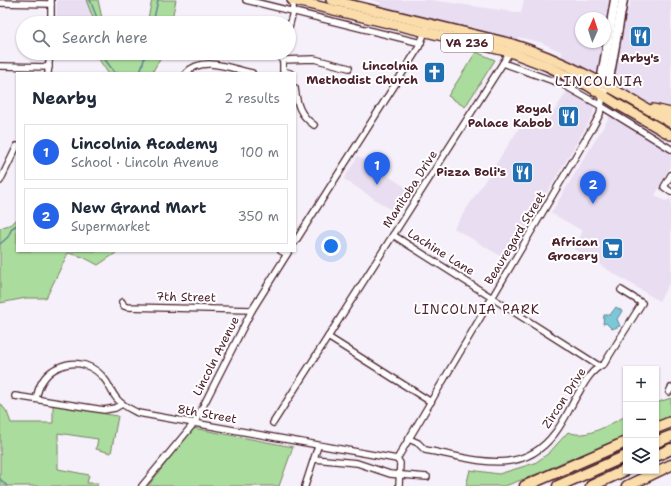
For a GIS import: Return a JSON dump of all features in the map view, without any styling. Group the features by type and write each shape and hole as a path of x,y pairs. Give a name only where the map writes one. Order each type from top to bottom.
{"highway":[{"path":"659,427 671,422"},
{"path":"659,441 671,436"},
{"path":"524,486 623,443"},
{"path":"659,455 671,449"},
{"path":"558,486 623,457"},
{"path":"627,486 671,466"},
{"path":"591,486 623,471"}],"main road":[{"name":"VA 236","path":"293,0 425,33 510,52 562,72 603,94 617,104 671,135"},
{"name":"VA 236","path":"331,0 428,23 535,51 604,84 671,123"},
{"path":"604,84 615,0"},
{"path":"604,84 623,0"},
{"name":"Beauregard Street","path":"603,94 604,84"},
{"path":"643,106 671,113"}],"street":[{"path":"246,0 421,43"},
{"path":"292,16 293,0"},
{"path":"0,3 51,2 51,16"},
{"path":"296,240 421,43 428,23"},
{"name":"Manitoba Drive","path":"273,423 510,52"},
{"path":"296,60 314,59 349,68"},
{"path":"0,66 48,70 49,60"},
{"path":"282,60 283,71"},
{"path":"503,63 562,84 671,149"},
{"path":"187,72 194,66 203,64 247,72"},
{"path":"280,72 286,72"},
{"name":"Beauregard Street","path":"396,459 493,298 594,125 600,114 603,94"},
{"path":"296,96 297,103 302,115 314,125"},
{"path":"0,181 16,148"},
{"path":"671,175 664,187 671,192"},
{"name":"Lachine Lane","path":"393,235 599,366"},
{"name":"Lincoln Avenue","path":"142,486 195,422 252,310 288,253"},
{"name":"Zircon Drive","path":"409,439 418,443 425,450 500,463 517,461 533,454 555,433 587,378 599,366 604,364 642,303 621,290"},
{"name":"7th Street","path":"122,302 124,306 127,307 252,310"},
{"path":"328,337 431,402"},
{"path":"15,396 104,410 115,408 122,404 97,371 79,364 65,364 52,370 42,382 37,395"},
{"name":"8th Street","path":"122,404 138,412 396,459"},
{"path":"305,486 318,446"},
{"path":"314,459 358,463 399,475 427,477"},
{"path":"396,459 400,463 399,486"}],"shaded area":[{"path":"57,0 89,0 94,16 56,16"},
{"path":"370,0 431,0 521,13 524,0 611,0 609,12 575,12 575,48 603,48 598,75 562,57 562,52 540,42 518,37 517,42 379,11 381,3"},
{"path":"631,0 671,0 671,119 626,91 616,80 615,67 626,9 629,9"},
{"path":"568,90 592,104 594,108 593,115 507,260 454,228 524,121 541,131"},
{"path":"616,106 644,124 640,133 671,152 671,166 655,195 665,201 671,199 671,280 659,301 574,249 583,231 551,213"},
{"path":"358,156 411,191 396,213 344,179"}],"green space":[{"path":"86,0 98,0 101,16 92,16"},
{"path":"152,0 176,0 173,16 149,16"},
{"path":"476,52 495,60 465,107 448,96"},
{"path":"159,60 153,72 107,72 100,61"},
{"path":"16,220 16,252 116,253 98,265 83,257 68,253 46,298 26,298 0,303 0,228 12,224"},
{"path":"671,398 671,422 659,428 659,402"},
{"path":"53,402 106,411 105,414 118,416 111,453 96,449 98,439 58,433 58,469 89,475 87,483 98,483 97,486 0,486 0,403 7,412 11,423 53,423"},
{"path":"623,418 623,444 600,454 574,458 505,486 466,486 470,470 499,474 535,463 549,453 568,432 583,434 605,427"},
{"path":"193,428 293,447 279,486 148,486"}],"water":[{"path":"616,307 622,311 617,319 620,326 612,329 606,323 603,324 604,315 610,315"}],"waterway":[{"path":"90,0 96,16"},
{"path":"155,16 158,0"},
{"path":"105,60 114,72"},
{"path":"140,72 144,60"},
{"path":"0,244 8,237 12,228 16,226"},
{"path":"0,479 7,486"}],"place":[{"name":"Arby's","path":"640,37"},
{"name":"Lincolnia Methodist Church","path":"434,73"},
{"name":"Royal Palace Kabob","path":"568,116"},
{"name":"Pizza Boli's","path":"522,172"},
{"name":"Lincolnia Academy","path":"377,185"},
{"name":"New Grand Mart","path":"593,204"},
{"name":"African Grocery","path":"613,249"}],"district":[{"name":"LINCOLNIA","path":"599,81"},
{"name":"LINCOLNIA PARK","path":"477,309"}]}
